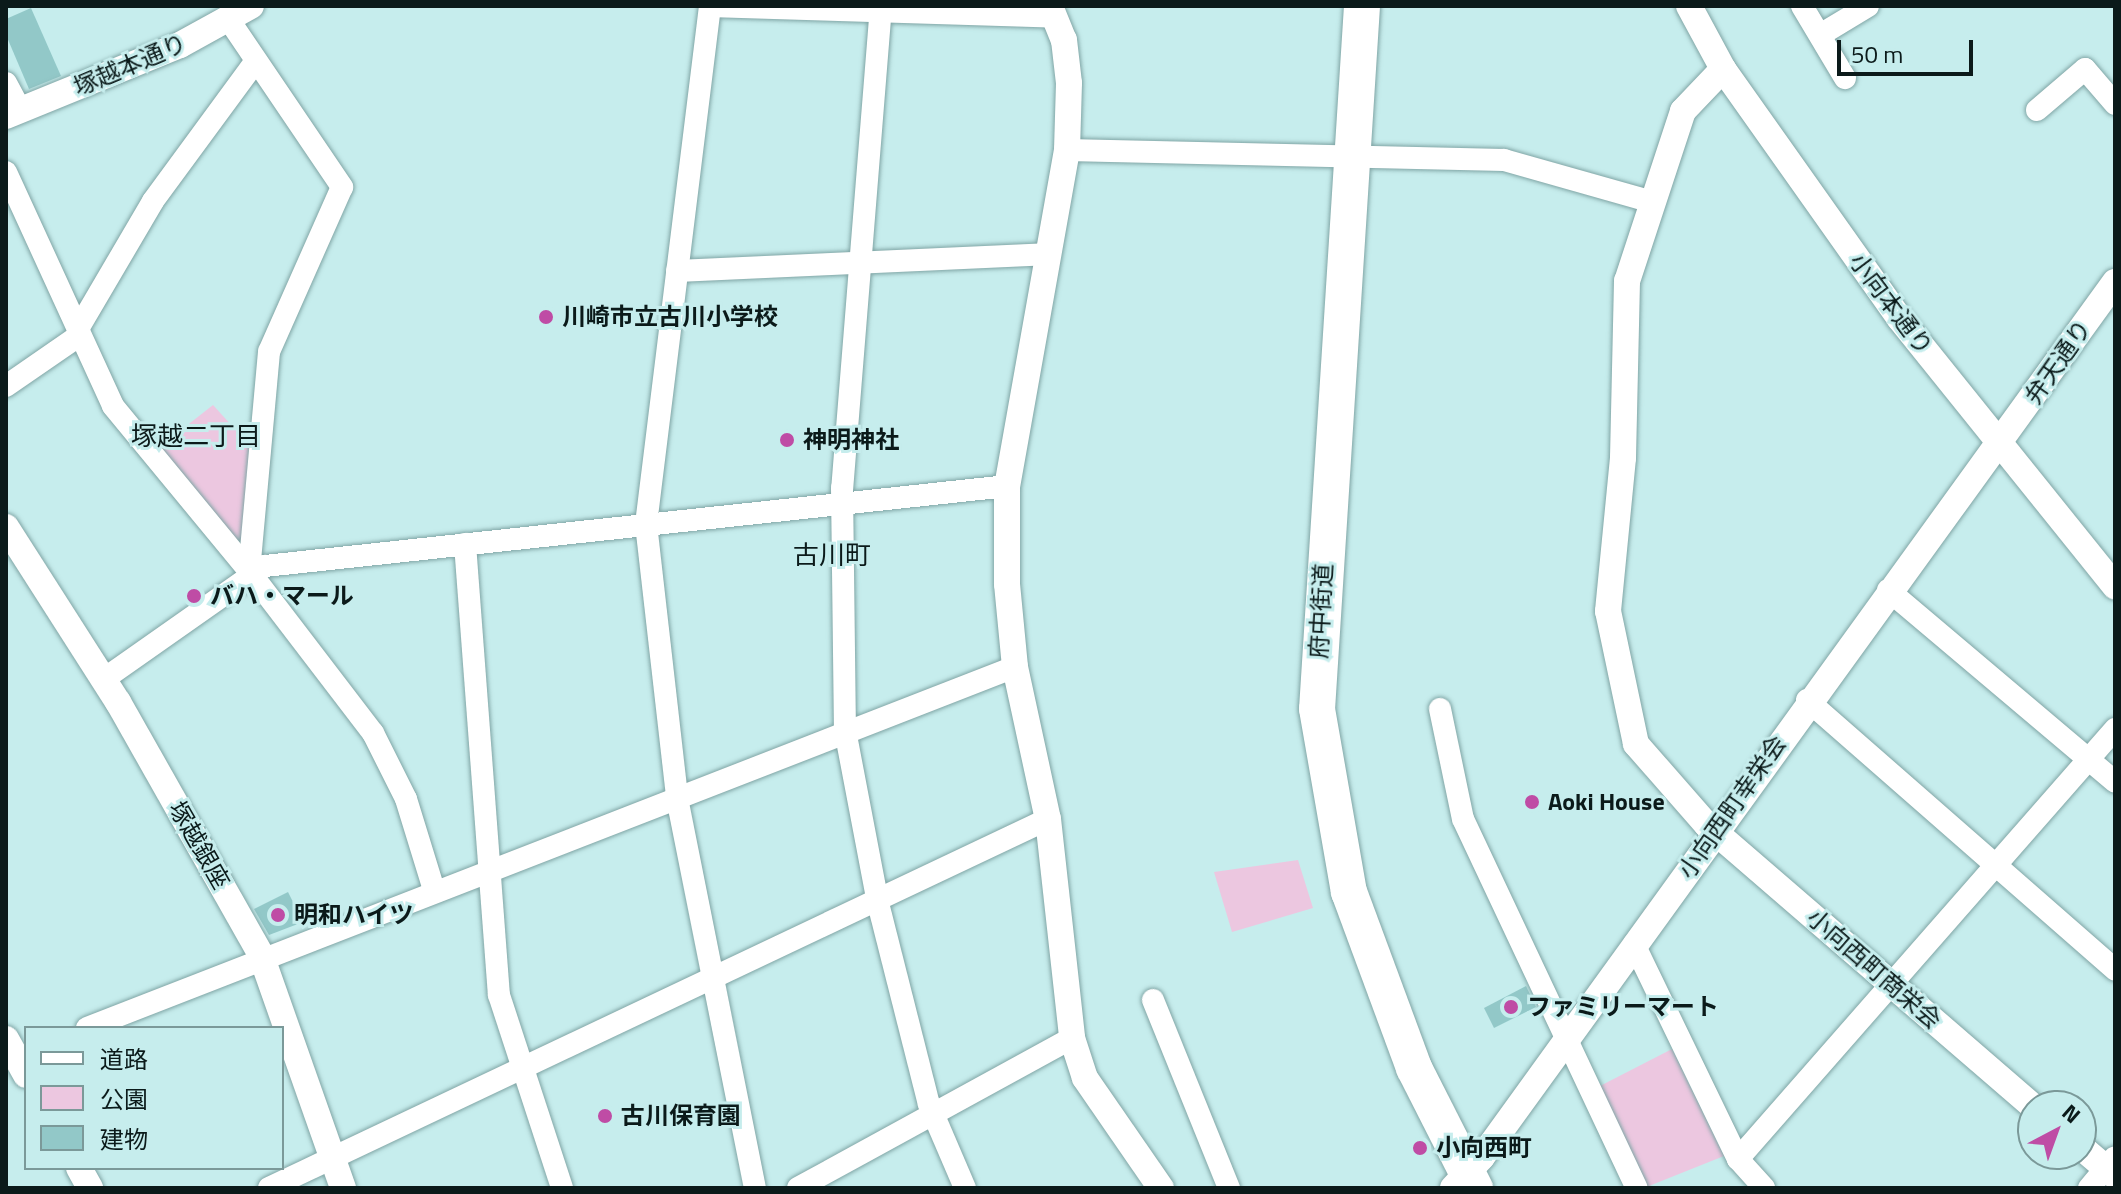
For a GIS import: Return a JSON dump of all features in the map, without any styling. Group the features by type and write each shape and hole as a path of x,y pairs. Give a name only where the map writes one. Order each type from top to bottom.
{"highway":[{"name":"府中街道","path":"1342,6 1342,158 1317,709 1349,892 1461,1185"},
{"name":"府中街道","path":"1342,158 1362,6"}],"street":[{"path":"755,1188 709,979 677,798 646,524 711,6 1052,11 1069,83 1067,150 1007,486 1004,543 1015,667 1048,819 1072,1038 1085,1078 1161,1188"},
{"name":"小向本通り","path":"1689,6 1723,69 1900,319 2115,586"},
{"path":"1802,6 1845,78"},
{"path":"1820,35 1868,6"},
{"path":"881,8 842,502 845,730 878,903 932,1115 965,1188"},
{"path":"240,13 255,62 342,187 269,352 249,571"},
{"name":"塚越本通り","path":"14,113 240,13"},
{"path":"6,386 79,332 153,201 255,62"},
{"name":"小向西町商栄会","path":"1723,69 1683,111 1627,281 1623,458 1608,611 1636,744 1715,832 2017,1092"},
{"path":"2037,110 2085,69 2115,104"},
{"path":"6,83 14,113"},
{"path":"1067,150 1504,160 1652,202"},
{"path":"6,172 113,406 249,571 373,733 401,786 434,890"},
{"path":"677,271 1046,254"},
{"name":"弁天通り","path":"1998,439 2115,282"},
{"name":"小向西町幸栄会","path":"1461,1185 1807,700 1998,439"},
{"path":"104,679 249,571 465,544 1007,486"},
{"name":"塚越銀座","path":"6,527 104,679 261,955 343,1188"},
{"path":"465,544 499,995 562,1188"},
{"path":"1888,590 2115,782"},
{"path":"92,1026 261,955 491,871 845,730 1015,667"},
{"path":"1807,700 2115,970"},
{"path":"1440,709 1463,819 1637,1188"},
{"path":"1738,1159 2115,729"},
{"path":"269,1188 709,979 878,903 1048,819"},
{"path":"1634,944 1738,1159 1756,1185"},
{"path":"1153,1000 1229,1188"},
{"path":"798,1188 1072,1038"},
{"path":"2089,1188 2112,1167"},
{"path":"80,1170 90,1188"}],"green space":[{"path":"213,405 253,449 246,560 157,449"},
{"path":"1298,860 1313,908 1232,932 1214,872"},
{"path":"1672,1049 1724,1156 1644,1188 1598,1087"}],"building":[{"path":"31,8 61,76 29,89 6,35 6,19"},
{"name":"明和ハイツ","path":"288,892 303,922 269,935 254,909"},
{"name":"ファミリーマート","path":"1526,986 1536,1007 1494,1028 1484,1008"}],"place":[{"name":"川崎市立古川小学校","path":"546,317"},
{"name":"神明神社","path":"787,440"},
{"name":"バハ・マール","path":"194,596"},
{"name":"Aoki House","path":"1532,802"},
{"name":"明和ハイツ","path":"278,915"},
{"name":"ファミリーマート","path":"1511,1007"},
{"name":"古川保育園","path":"605,1116"},
{"name":"小向西町","path":"1420,1148"}],"district":[{"name":"塚越二丁目","path":"196,436"},
{"name":"古川町","path":"832,555"}]}
